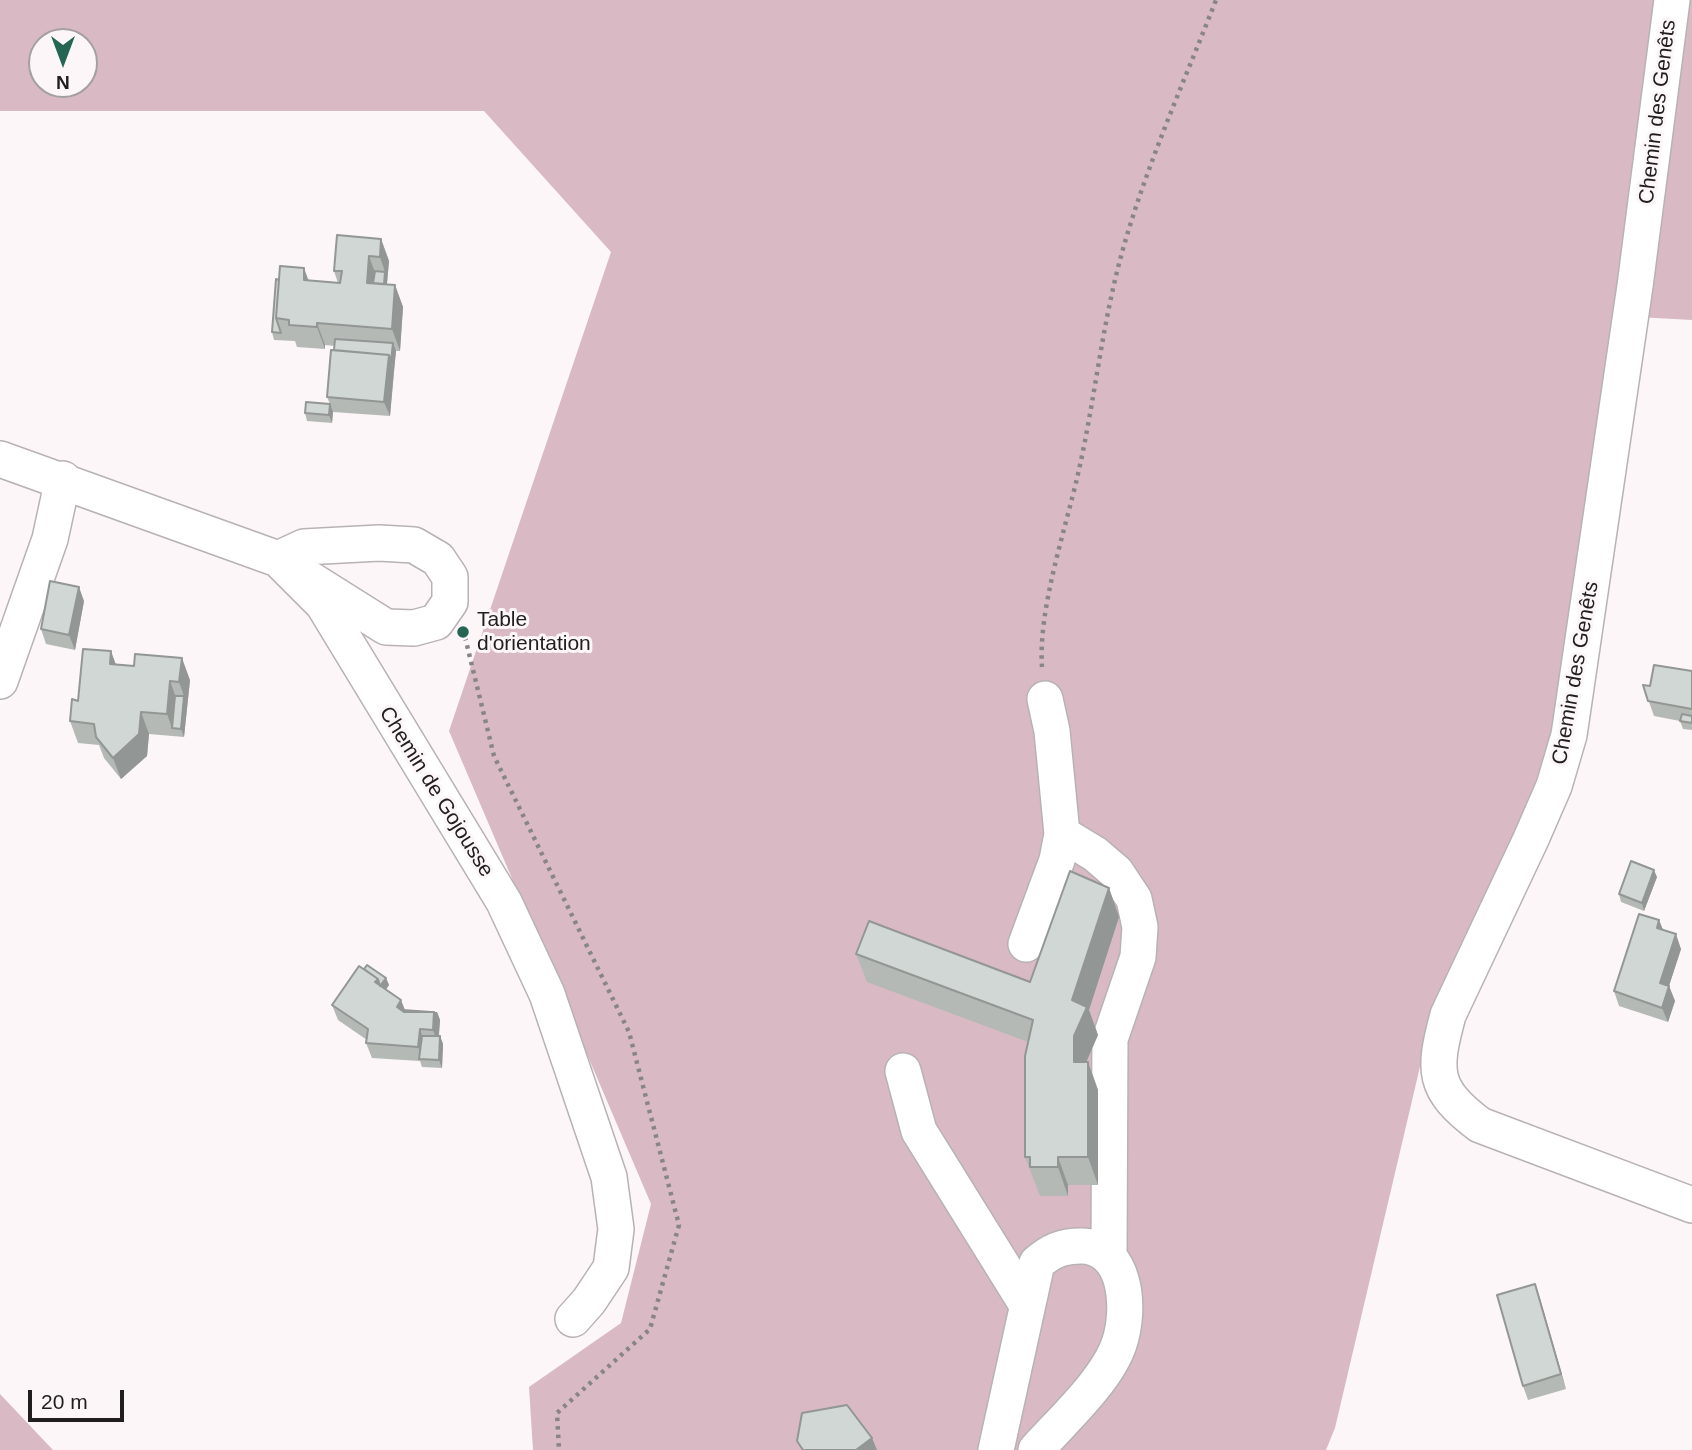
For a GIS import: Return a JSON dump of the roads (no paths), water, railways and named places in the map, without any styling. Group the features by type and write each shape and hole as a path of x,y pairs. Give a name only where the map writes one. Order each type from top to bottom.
{"street":[{"name":"Chemin des Genêts","path":"1672,0 1637,273 1569,735 1554,786 1448,1015 1438,1051 1440,1077 1452,1104 1480,1125 1692,1205"},
{"name":"Chemin de Gojousse","path":"0,459 63,479 278,559 323,604 504,902 547,994 609,1177 616,1229 611,1268 573,1319"},
{"path":"0,681 50,539 63,479"},
{"path":"1026,944 1057,860 1062,834 1052,731 1045,699"},
{"path":"1036,1450 1097,1381 1118,1347 1126,1319 1122,1280 1110,1254 1110,1039 1138,957 1140,927 1135,899 1116,872 1095,854 1062,834"},
{"path":"903,1071 919,1130 1027,1305"},
{"path":"996,1450 1037,1263 1050,1252 1070,1246 1095,1246 1110,1254"}],"place":[{"name":"Table d'orientation","path":"463,632"}]}
